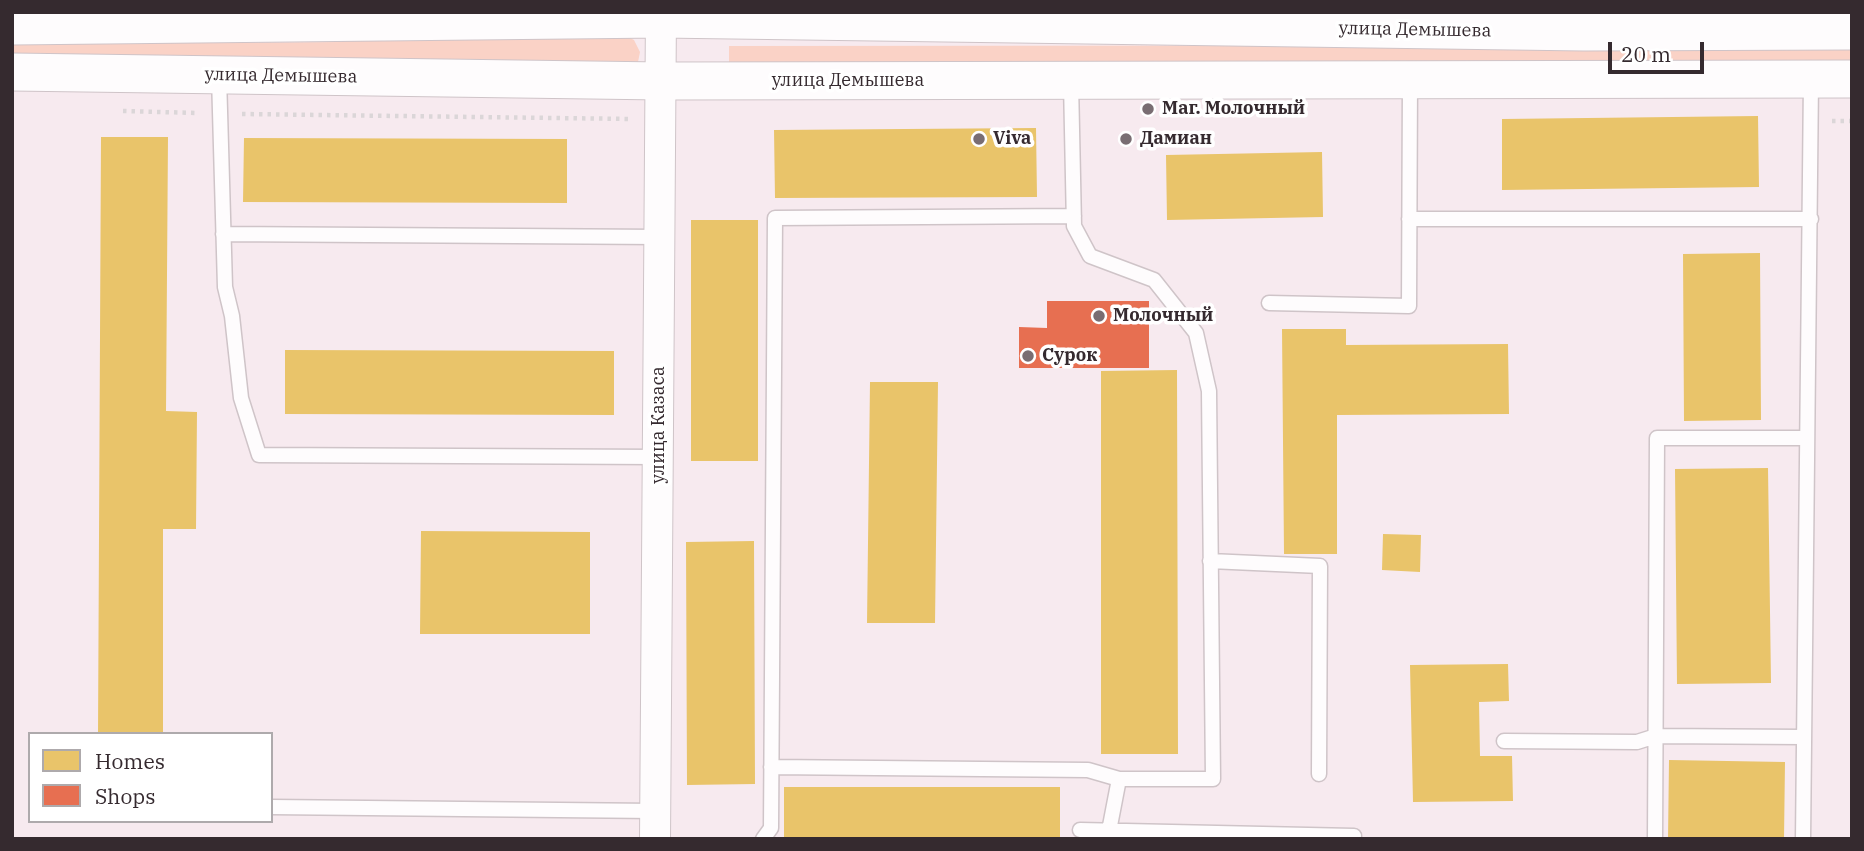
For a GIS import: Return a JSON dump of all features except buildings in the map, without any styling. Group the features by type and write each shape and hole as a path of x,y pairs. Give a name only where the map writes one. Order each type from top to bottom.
{"street":[{"name":"улица Демышева","path":"12,26 158,19 661,16 1584,22 1852,31"},
{"name":"улица Казаса","path":"655,825 661,16"},
{"name":"улица Демышева","path":"12,72 662,81 1852,79"}],"lane":[{"path":"219,75 225,287 232,317 241,398 259,455 659,457"},
{"path":"1269,303 1409,306 1410,79"},
{"path":"1802,839 1811,79"},
{"path":"771,767 1088,770 1119,779 1213,779 1209,391 1196,333 1154,280 1090,256 1074,226 1071,81"},
{"path":"763,839 771,828 775,218 1074,216"},
{"path":"1409,219 1811,219"},
{"path":"223,234 660,237"},
{"path":"1655,839 1657,438 1806,438"},
{"path":"1210,561 1320,566 1319,774"},
{"path":"1504,741 1637,742 1656,736 1803,737"},
{"path":"1109,831 1119,779"},
{"path":"273,807 655,825"},
{"path":"1080,830 1354,836"}],"shaded area":[{"path":"344,33 626,36 634,40 640,52 638,62 619,63 12,62 12,44 342,42"},
{"path":"1852,45 1852,64 729,63 729,46"}],"place":[{"name":"Маг. Молочный","path":"1148,109"},
{"name":"Viva","path":"979,139"},
{"name":"Дамиан","path":"1126,139"},
{"name":"Молочный","path":"1099,316"},
{"name":"Сурок","path":"1028,356"}]}
